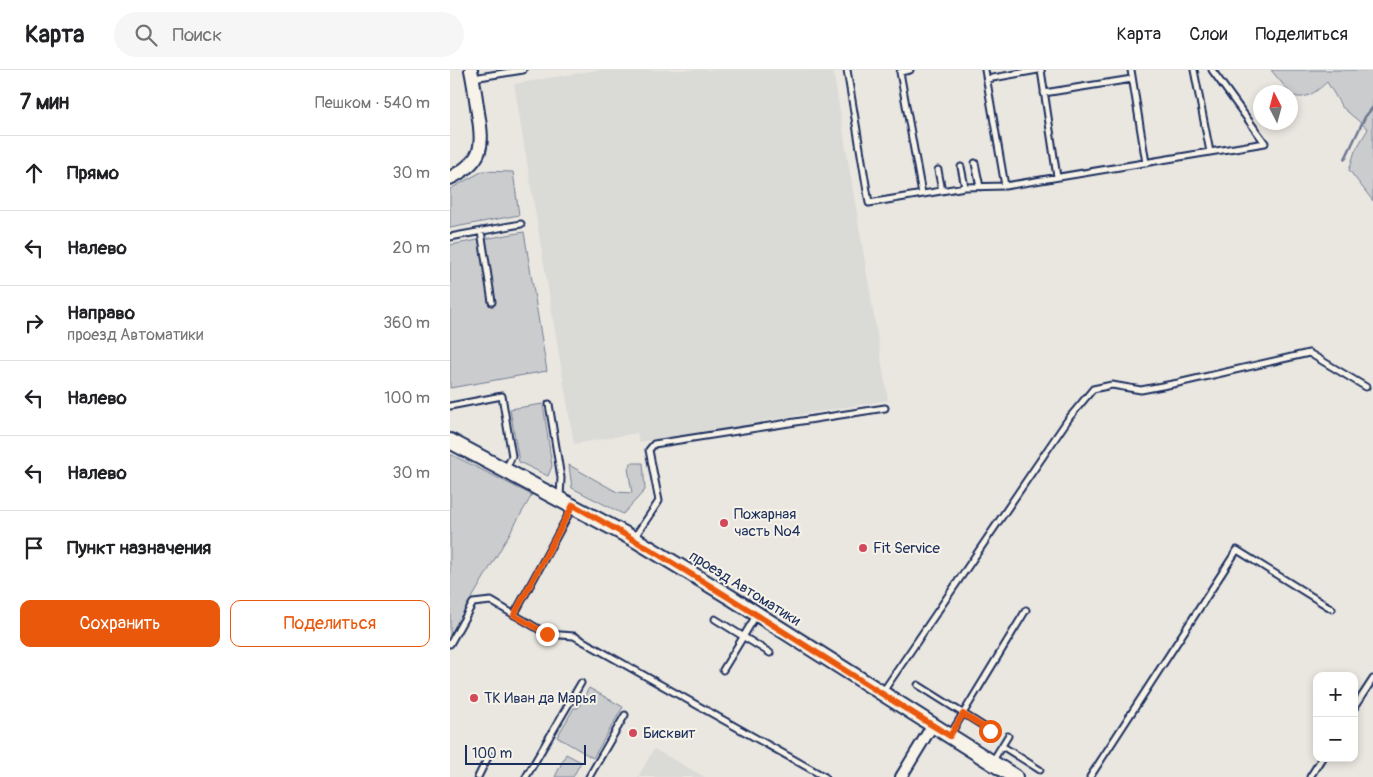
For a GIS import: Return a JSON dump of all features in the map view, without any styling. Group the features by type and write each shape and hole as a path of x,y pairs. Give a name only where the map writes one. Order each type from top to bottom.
{"main road":[{"name":"проезд Автоматики","path":"450,441 506,469 634,539 757,614 1015,777"}],"street":[{"path":"450,178 461,173 480,149 482,135 472,74"},
{"path":"901,777 932,726"}],"lane":[{"path":"472,74 523,70"},
{"path":"847,70 869,203 965,187 1005,186 1265,143 1212,70"},
{"path":"910,70 900,72 922,194"},
{"path":"985,70 1005,186"},
{"path":"987,79 1039,70 1057,177"},
{"path":"1131,70 1146,163"},
{"path":"1194,70 1210,152"},
{"path":"1044,92 1132,78"},
{"path":"975,163 980,187"},
{"path":"961,167 965,187"},
{"path":"938,170 942,191"},
{"path":"450,237 521,224"},
{"path":"480,231 492,302"},
{"path":"882,693 1069,418 1093,389 1112,385 1141,390 1309,353 1366,387"},
{"path":"450,406 502,396 512,456 506,469"},
{"path":"549,404 561,478 560,498"},
{"path":"634,539 659,501 649,455 649,450 654,444 885,408"},
{"path":"514,615 573,505"},
{"path":"1090,777 1237,550 1332,609"},
{"path":"450,644 473,603 491,601 547,634 574,636 825,777"},
{"path":"950,736 1026,610"},
{"path":"723,670 757,614"},
{"path":"714,619 770,653"},
{"path":"1358,702 1373,679"},
{"path":"526,777 581,683"},
{"path":"918,685 990,731"},
{"path":"589,777 625,716"},
{"path":"992,762 1008,736"},
{"path":"1002,746 1040,770"},
{"path":"478,777 489,754"},
{"path":"1310,777 1319,762"}],"shaded area":[{"path":"597,70 833,70 888,400 639,442 637,433 574,444 514,84"},
{"path":"1271,70 1373,70 1373,201 1349,170 1355,151 1368,129 1342,107 1327,82 1311,94 1302,97 1298,97 1298,85 1284,85"},
{"path":"483,171 513,172 519,215 450,228 450,189"},
{"path":"524,232 547,371 450,388 450,245"},
{"path":"543,404 552,466 548,476 519,462 510,409"},
{"path":"450,454 532,495 450,636"},
{"path":"631,463 643,463 645,490 623,514 572,488 569,465 617,492 632,493 628,468"},
{"path":"589,688 623,707 593,758 557,737 574,708 578,708"},
{"path":"654,749 705,777 638,777"},
{"path":"566,754 581,762 573,777 555,777"}],"waterway":[{"path":"1345,159 1365,117 1373,107"}],"place":[{"name":"Пожарная часть №4","path":"724,523"},
{"name":"Fit Service","path":"863,548"},
{"name":"ТК Иван да Марья","path":"474,698"},
{"name":"Бисквит","path":"633,733"}],"route":[{"path":"547,634 514,615 573,505 730,596 950,736 963,714 990,731"}]}
